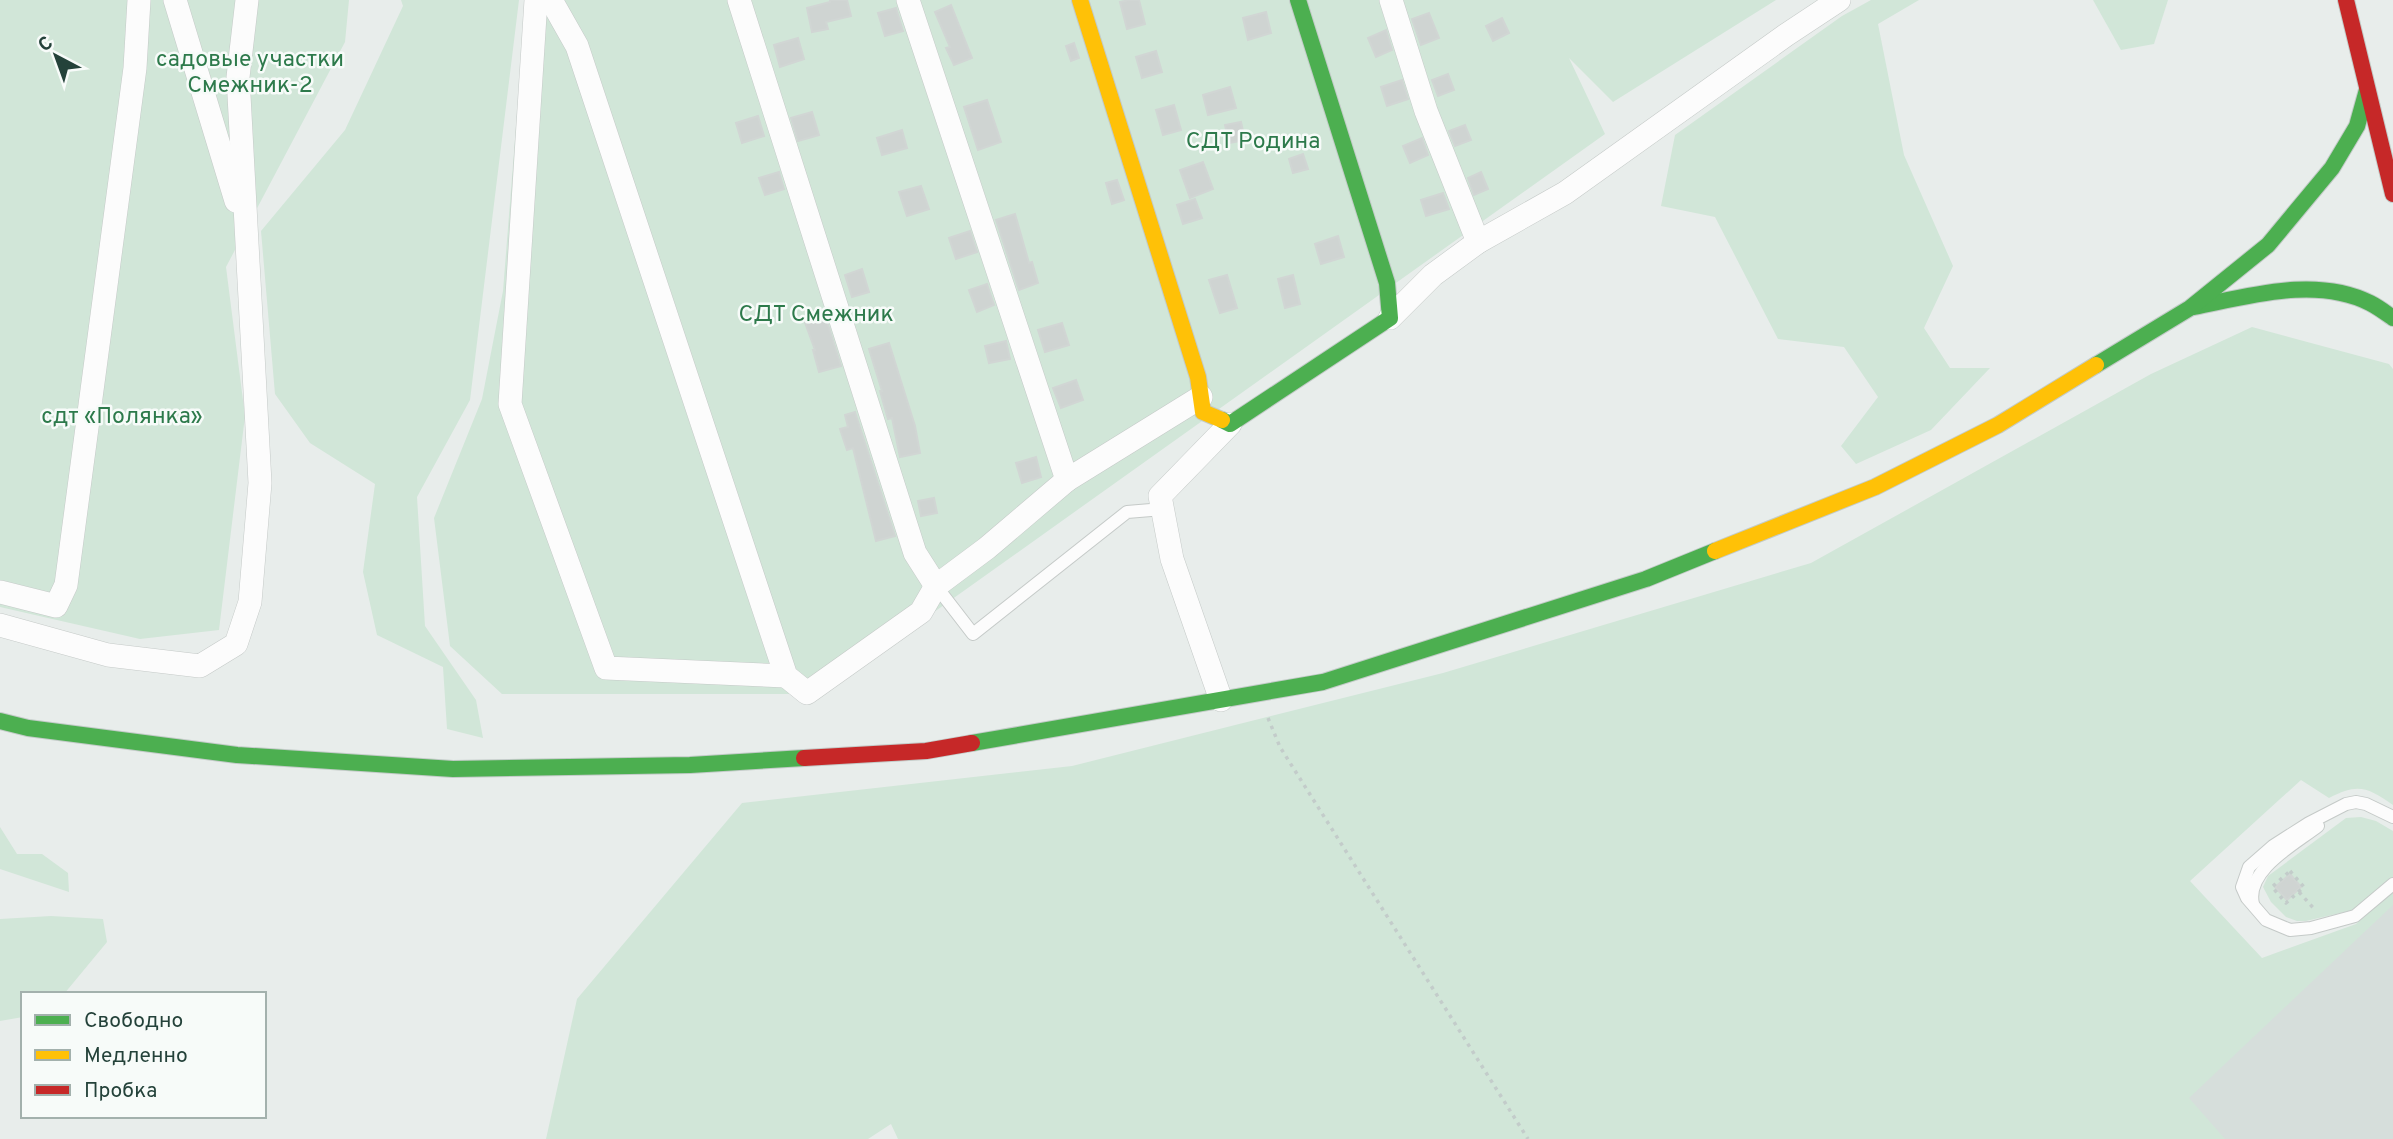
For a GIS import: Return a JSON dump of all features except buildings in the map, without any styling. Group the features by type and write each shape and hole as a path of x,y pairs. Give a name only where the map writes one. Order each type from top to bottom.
{"main road":[{"path":"1080,0 1198,377 1203,412 1230,424 1390,318 1387,283 1298,0"},
{"path":"2346,0 2393,194"},
{"path":"0,721 28,728 237,755 453,769 690,765 926,751 1323,682 1646,579 1874,487 1998,425 2190,308 2268,245 2332,168 2357,126 2367,90"},
{"path":"2190,308 2297,289 2311,289 2338,291 2370,303 2393,318"}],"street":[{"path":"0,592 56,606 66,585 135,68 139,0"},
{"path":"175,0 247,236"},
{"path":"0,625 108,655 200,666 236,644 250,602 260,483 238,77 247,0"},
{"path":"536,0 510,404 606,668 786,676"},
{"path":"551,0 577,46 786,676 807,692 921,611 936,586 987,548 1067,480 1201,397"},
{"path":"739,0 915,553 936,586"},
{"path":"908,0 1067,480"},
{"path":"1391,0 1426,111 1478,242"},
{"path":"1390,318 1433,275 1478,242 1564,193 1839,0"},
{"path":"1221,700 1172,559 1160,496 1230,424"}],"lane":[{"path":"936,586 973,634 1126,512 1163,509"},
{"path":"2393,817 2366,804 2346,804 2273,846 2249,867 2242,887 2247,898 2266,920 2290,930 2328,924 2355,916 2393,884"}],"path":[{"path":"1259,693 1280,747 1528,1139"},
{"path":"2279,910 2287,903 2299,892 2304,887 2290,871 2272,887 2287,903"},
{"path":"2299,892 2328,924"}],"shaded area":[{"path":"2393,900 2393,1139 2119,1139"}],"green space":[{"name":"сдт «Полянка»","path":"0,0 349,0 345,42 226,267 245,416 219,630 140,639 0,607"},
{"path":"401,0 519,0 470,400 417,497 425,626 476,700 483,738 447,729 443,667 377,635 363,572 375,484 310,443 275,394 261,231 345,130 403,6"},
{"name":"СДТ Смежник","path":"526,0 1776,0 1613,102 1569,58 1605,134 819,694 502,694 450,646 434,518 482,399 503,291"},
{"path":"1871,0 1919,0 1878,24 1904,155 1953,266 1924,328 1950,368 1990,368 1931,430 1856,464 1841,446 1878,397 1844,347 1778,339 1715,217 1661,206 1675,135 1842,16"},
{"path":"2093,0 2168,0 2154,44 2121,50"},
{"path":"2252,327 2389,364 2393,369 2393,805 2362,789 2348,790 2329,798 2301,780 2190,881 2262,958 2356,924 2393,891 2393,905 2189,1098 2225,1139 898,1139 891,1124 868,1139 546,1139 577,999 742,803 1072,766 1443,673 1811,563 2151,374"},
{"path":"2361,817 2376,821 2393,831 2393,877 2353,910 2306,921 2286,917 2271,902 2263,887 2268,876 2346,818"},
{"path":"0,827 17,854 42,854 68,873 69,892 0,869"},
{"path":"51,916 103,919 107,942 66,992 21,992 21,1017 0,1021 0,919"}],"traffic: fast":[{"path":"1222,420 1230,424 1390,318 1387,283 1298,0"},
{"path":"2096,365 2190,308 2268,245 2332,168 2357,126 2367,90"},
{"path":"2194,307 2283,291 2328,291 2370,303 2393,318"},
{"path":"972,743 1323,682 1646,579 1715,551"},
{"path":"0,721 28,728 237,755 453,769 690,765 804,758"}],"traffic: slow":[{"path":"1080,0 1198,377 1203,412 1222,420"},
{"path":"1715,551 1875,487 1998,425 2096,365"}],"traffic: jam":[{"path":"2346,0 2393,194"},
{"path":"804,758 926,751 972,743"}],"park label":[{"name":"садовые участки Смежник-2","path":"250,71"},
{"name":"СДТ Родина","path":"1253,140"}]}
